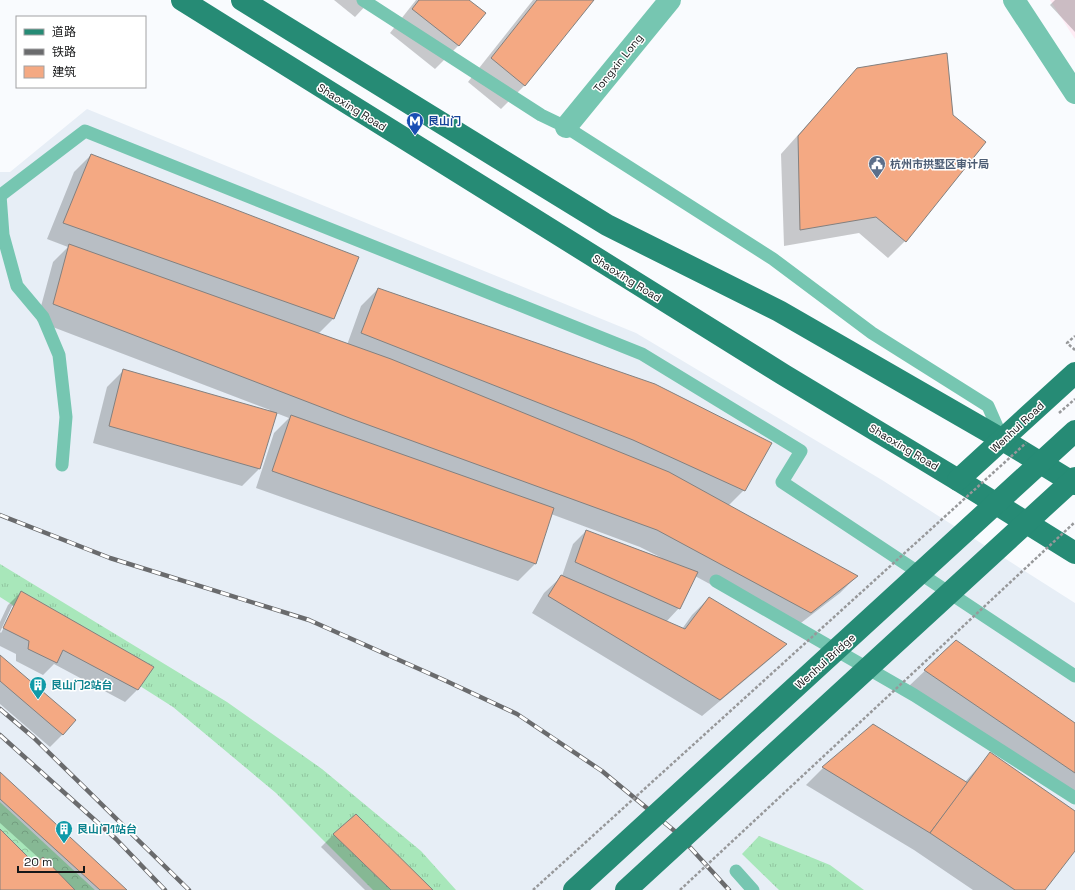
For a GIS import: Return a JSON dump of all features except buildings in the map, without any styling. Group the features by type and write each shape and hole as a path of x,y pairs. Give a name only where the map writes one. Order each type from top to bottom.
{"main road":[{"name":"Shaoxing Road","path":"182,0 784,376 1073,549"},
{"path":"242,0 607,225 779,311 1003,440 1075,484"},
{"name":"Wenhui Road","path":"958,480 1075,373"},
{"name":"Wenhui Bridge","path":"574,890 1075,431"},
{"path":"626,890 1075,478"}],"street":[{"name":"Tongxin Long","path":"566,127 670,0"},
{"path":"1014,0 1075,93"}],"lane":[{"path":"363,0 541,115 566,127 773,259 872,333 988,406 1003,440"},
{"path":"62,465 66,417 59,355 43,316 17,286 3,235 0,195 85,131 642,354 801,451 782,482 1075,676"},
{"path":"716,581 914,695 1075,798"},
{"path":"736,871 753,890"}],"path":[{"path":"1075,336 1067,343 1075,351"},
{"path":"1057,415 1075,399"},
{"path":"533,890 1028,441"},
{"path":"680,890 1075,522"}],"shaded area":[{"path":"1050,0 1075,0 1075,39"},
{"path":"87,109 636,333 882,480 1075,603 1075,890 95,890 0,802 0,172 10,172"}],"green space":[{"path":"0,564 227,702 322,769 421,851 456,890 373,890 276,793 173,707 0,597"},
{"path":"0,802 95,890 0,890"},
{"path":"759,836 830,865 864,890 779,890 742,854"}],"railway":[{"path":"0,515 110,558 309,620 517,714 602,771 677,833 729,890"},
{"path":"0,709 33,737 189,890"},
{"path":"0,735 116,839 165,890"}],"place":[{"name":"艮山门","path":"415,136"},
{"name":"杭州市拱墅区审计局","path":"877,179"},
{"name":"艮山门2站台","path":"38,700"},
{"name":"艮山门1站台","path":"64,844"}]}
